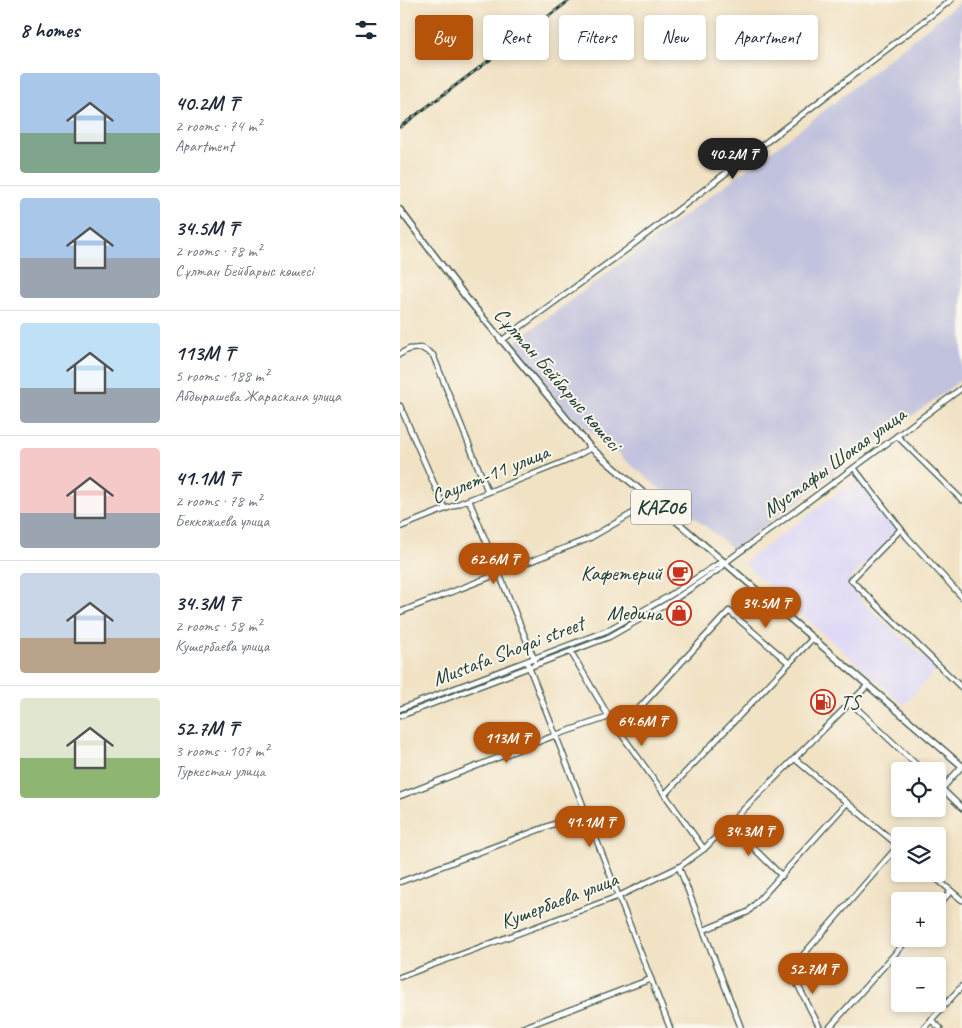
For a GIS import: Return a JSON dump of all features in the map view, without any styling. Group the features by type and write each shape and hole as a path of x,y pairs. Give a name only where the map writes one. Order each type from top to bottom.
{"main road":[{"name":"Сұлтан Бейбарыс көшесі","path":"400,210 501,341 591,448 962,766"}],"street":[{"path":"501,341 626,250 951,0"},
{"path":"400,354 409,349 425,348 433,355 488,492"},
{"name":"Мустафы Шокая улица","path":"726,562 962,388"},
{"path":"400,406 445,509"},
{"path":"897,436 962,500"},
{"name":"Саулет-11 улица","path":"400,527 568,460 591,448"},
{"path":"854,468 901,529 962,597"},
{"path":"469,500 536,665"},
{"path":"400,612 603,532 654,501"},
{"path":"901,529 851,580 962,688"},
{"name":"Mustafa Shoqai street","path":"400,716 609,636 672,602 721,568 726,562"},
{"name":"Mustafa Shoqai street","path":"400,709 606,631 669,596 718,564 726,562"},
{"path":"618,731 729,611 789,663"},
{"path":"665,794 812,638"},
{"path":"571,652 618,731 704,849"},
{"path":"527,662 670,1028"},
{"name":"Кушербаева улица","path":"400,977 619,896 679,867 704,849 868,686"},
{"path":"850,702 913,762"},
{"path":"400,796 556,735 609,717"},
{"path":"795,759 891,840"},
{"path":"946,782 962,766"},
{"path":"946,793 962,808"},
{"path":"704,930 748,912 847,803"},
{"path":"400,882 586,812"},
{"path":"729,824 782,876"},
{"path":"820,1028 790,970 891,856"},
{"path":"679,867 741,1028"},
{"path":"940,882 962,900"},
{"path":"946,897 951,891"},
{"path":"829,1028 901,947"},
{"path":"522,1028 651,979"},
{"path":"924,1028 962,986"},
{"path":"931,1020 940,1028"}],"shaded area":[{"path":"962,0 962,379 733,549 566,411 515,342 810,122"},
{"path":"858,478 898,530 848,581 858,594 860,600 937,669 904,705 743,563"}],"railway":[{"path":"400,127 570,0"}],"place":[{"name":"Кафетерий","path":"680,573"},
{"name":"Медина","path":"679,613"},
{"name":"TS","path":"823,702"}]}
